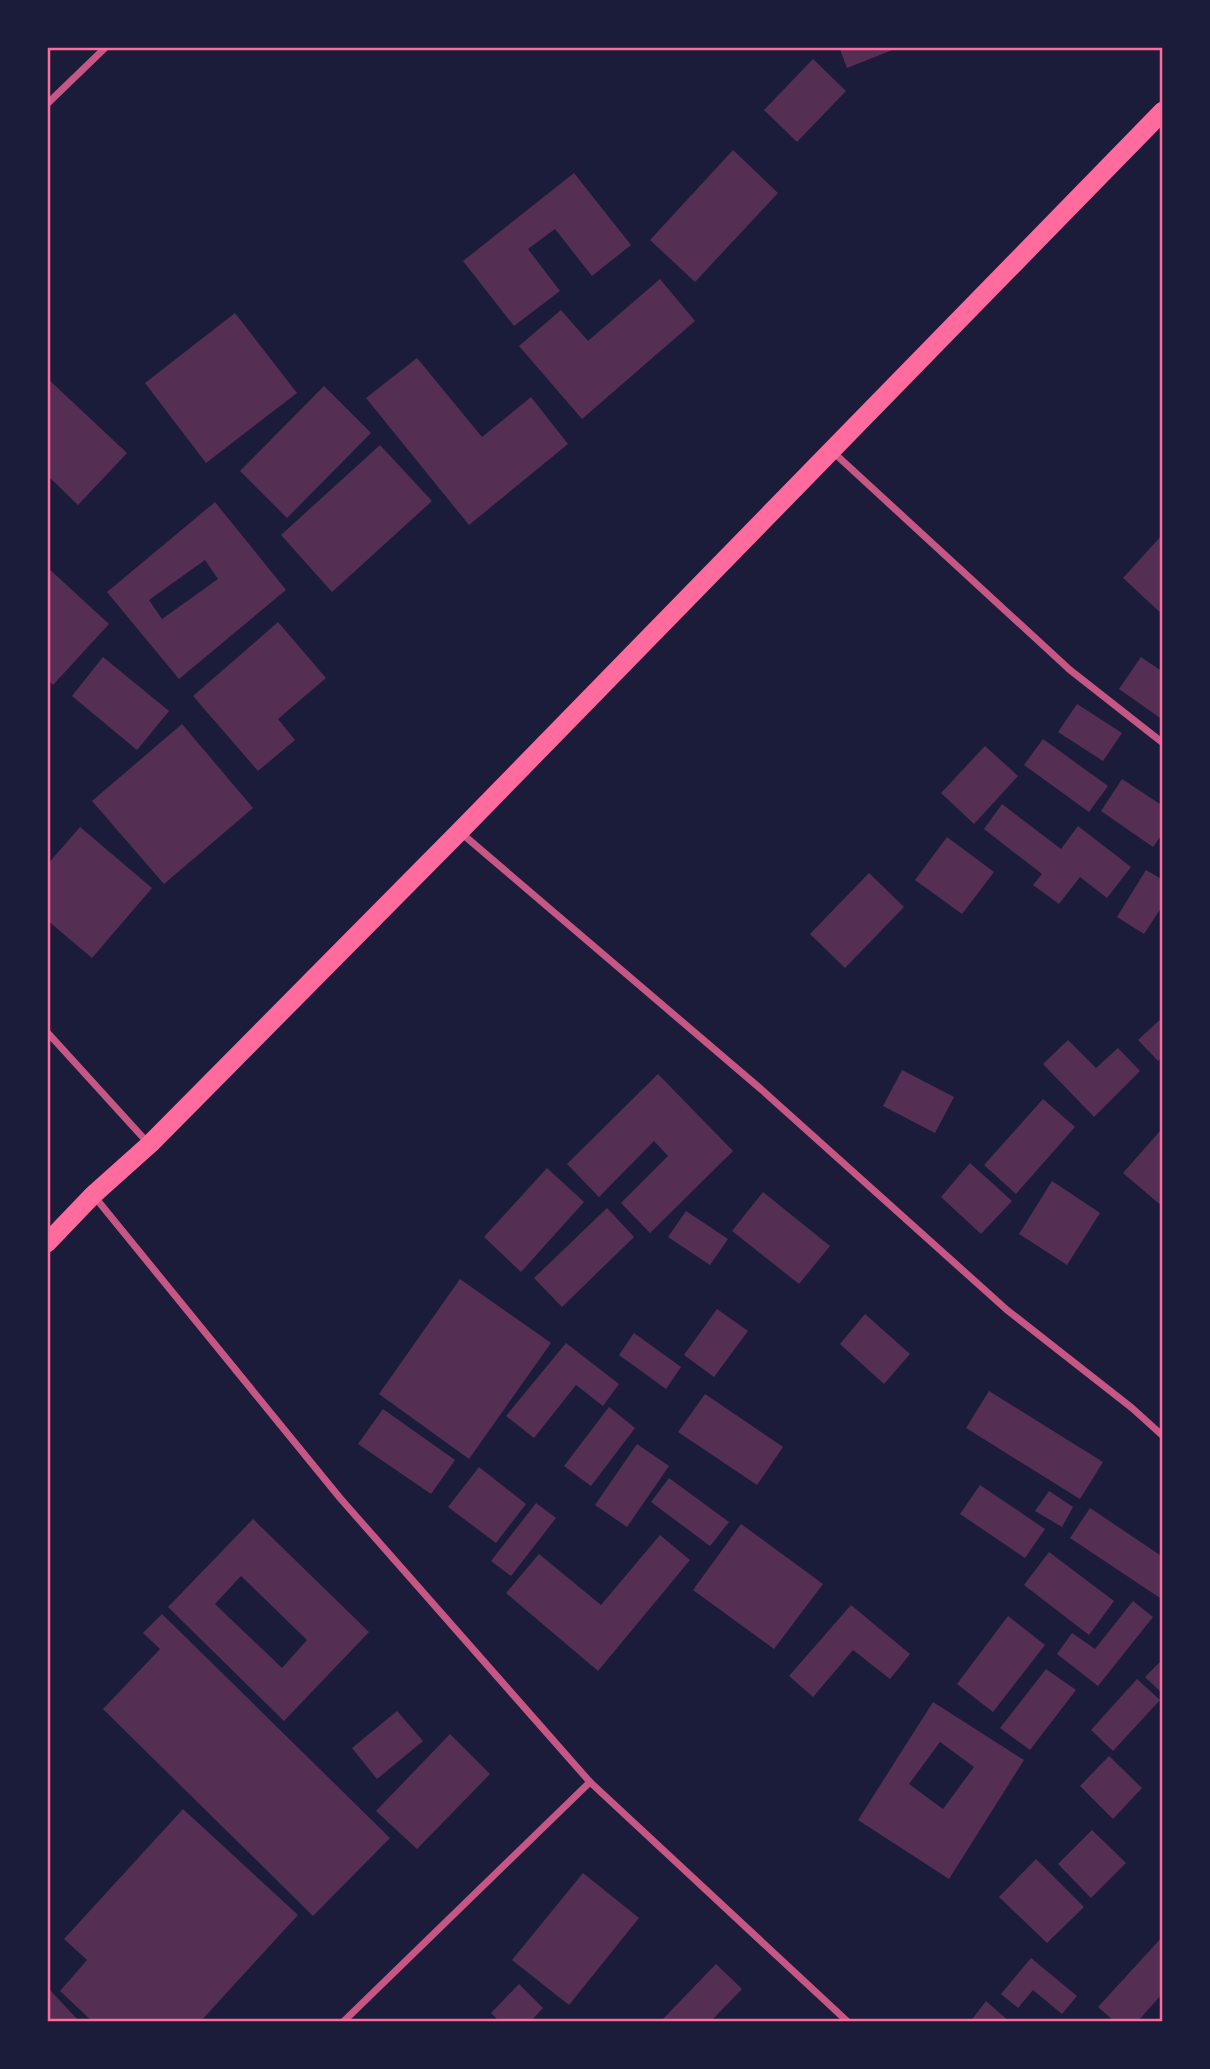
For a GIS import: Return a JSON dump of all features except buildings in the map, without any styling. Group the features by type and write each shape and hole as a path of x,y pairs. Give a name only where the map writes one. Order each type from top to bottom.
{"highway":[{"path":"47,1243 93,1195 150,1144 460,831 1163,111"}],"street":[{"path":"47,104 106,47"},
{"path":"832,452 1070,670 1163,743"},
{"path":"460,831 762,1090 1007,1310 1132,1408 1163,1436"},
{"path":"47,1032 150,1144"},
{"path":"93,1195 340,1498 590,1782 845,2021"},
{"path":"343,2022 590,1782"}]}
